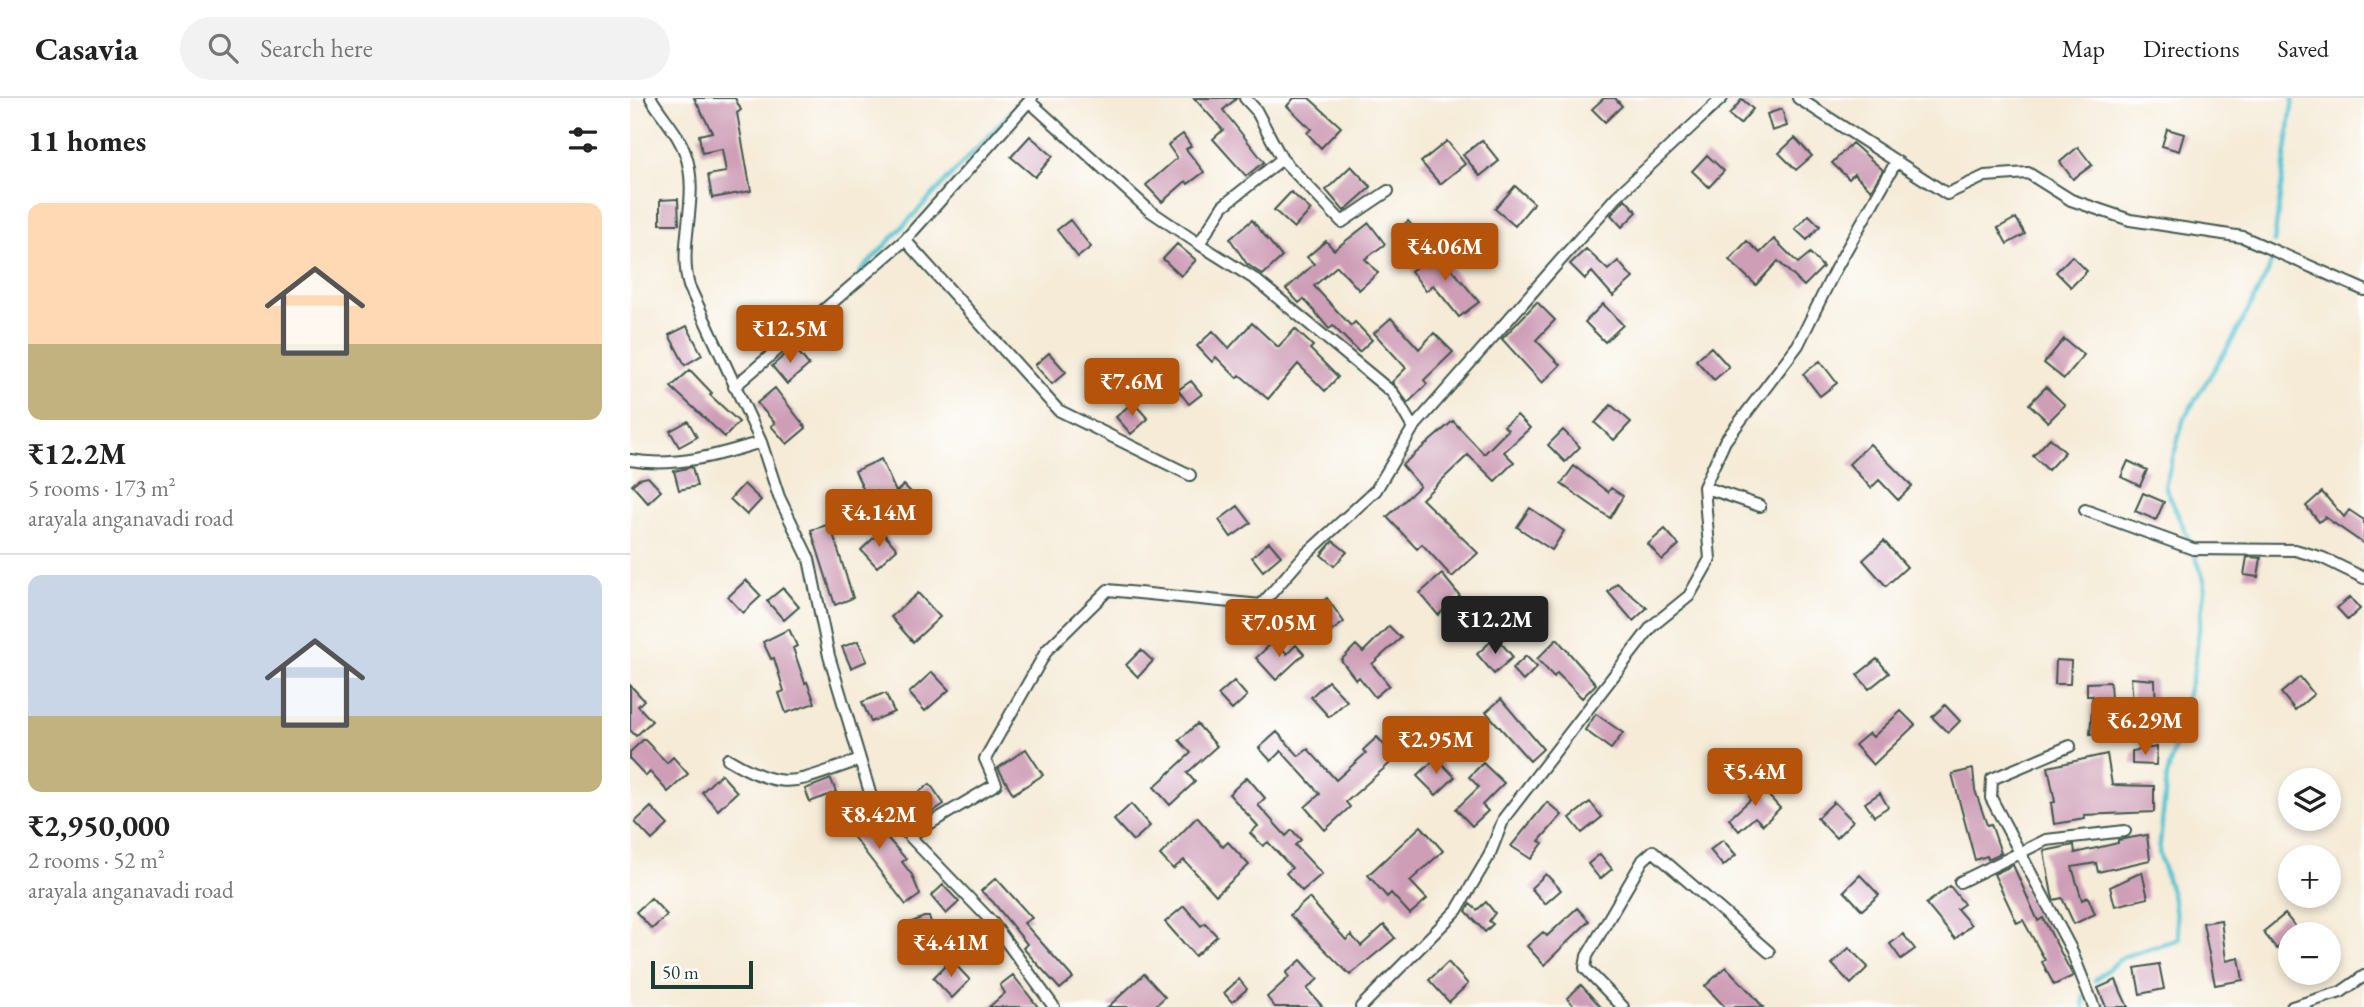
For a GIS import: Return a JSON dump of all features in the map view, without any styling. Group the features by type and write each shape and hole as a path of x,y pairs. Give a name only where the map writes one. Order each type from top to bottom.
{"street":[{"path":"652,98 671,125 686,155 690,200 685,270 734,387 761,442 779,496 809,559 829,656 871,796 934,858 992,922 1054,1007"},
{"path":"1245,98 1256,110 1282,159 1342,222 1388,191"},
{"path":"909,836 996,784 985,759 1047,650 1108,590 1261,605 1303,557 1376,490 1413,428 1616,197 1722,98"},
{"path":"1798,98 1947,194 1985,176 2028,173 2071,200 2130,220 2243,237 2364,290"},
{"path":"734,387 905,240 1031,100 1149,211 1256,279 1362,366 1393,393 1413,428"},
{"path":"1199,244 1223,206 1282,159"},
{"path":"1361,1007 1457,910 1489,856 1504,818 1651,626 1689,596 1710,559 1704,487 1725,441 1798,345 1835,270 1896,162"},
{"path":"905,240 1058,410 1190,475"},
{"path":"630,460 647,463 691,460 761,442"},
{"path":"1704,487 1760,506"},
{"path":"2085,510 2193,548 2295,550 2323,558 2364,578"},
{"path":"2070,746 1992,779 1991,798 2070,947 2094,1007"},
{"path":"728,759 759,777 776,782 790,782 860,760"},
{"path":"1961,882 2046,840 2125,831"},
{"path":"1623,1007 1585,968 1587,956 1643,859 1653,851 1769,952"},
{"path":"2292,1007 2341,992 2364,976"}],"building":[{"path":"694,98 735,98 741,110 737,113 751,191 712,198 708,175 726,172 722,149 702,153 699,135 712,132"},
{"path":"1194,98 1237,98 1223,110 1264,162 1246,176 1213,139 1223,130"},
{"path":"1294,98 1309,98 1341,127 1321,148 1307,133 1311,129 1287,106"},
{"path":"1604,98 1615,98 1622,106 1605,122 1592,109"},
{"path":"1742,99 1753,109 1740,124 1729,115"},
{"path":"1782,109 1787,126 1772,131 1767,114"},
{"path":"2167,129 2184,134 2179,151 2162,146"},
{"path":"1183,134 1191,146 1186,149 1204,172 1188,184 1186,181 1162,202 1146,185 1177,158 1168,145"},
{"path":"1030,136 1053,156 1035,177 1011,157"},
{"path":"1795,138 1812,156 1796,170 1779,153"},
{"path":"1482,140 1499,161 1480,176 1463,155"},
{"path":"1447,141 1465,164 1440,184 1421,162"},
{"path":"1852,143 1883,170 1871,190 1854,174 1849,179 1832,163"},
{"path":"2078,147 2092,165 2073,179 2060,162"},
{"path":"1707,155 1724,171 1709,187 1692,171"},
{"path":"1351,166 1371,187 1344,211 1326,190"},
{"path":"1515,186 1534,203 1515,226 1495,209"},
{"path":"1291,192 1311,210 1294,228 1274,210"},
{"path":"678,199 679,224 660,224 660,200"},
{"path":"1625,199 1637,212 1622,227 1611,215"},
{"path":"1809,215 1820,226 1807,240 1795,229"},
{"path":"2016,218 2025,234 2007,244 1998,228"},
{"path":"1070,220 1091,247 1078,257 1057,230"},
{"path":"1252,220 1282,257 1263,275 1247,264 1230,239"},
{"path":"1408,221 1421,236 1406,249 1393,234"},
{"path":"1369,223 1385,244 1365,259 1378,273 1359,290 1337,266 1314,286 1351,326 1355,322 1372,340 1359,352 1333,326 1329,329 1304,299 1299,303 1286,289 1314,264 1307,257 1326,241 1334,250"},
{"path":"1774,239 1798,263 1810,253 1823,267 1804,286 1778,261 1756,285 1729,260 1747,241 1760,253"},
{"path":"1177,244 1196,260 1181,276 1163,259"},
{"path":"1586,249 1608,270 1618,261 1633,278 1613,296 1592,272 1585,279 1570,264"},
{"path":"1437,251 1479,302 1459,317 1433,285 1426,291 1411,271"},
{"path":"2072,256 2087,271 2071,287 2056,272"},
{"path":"1537,302 1555,320 1536,340 1560,365 1542,383 1502,339"},
{"path":"1603,304 1623,325 1605,342 1585,322"},
{"path":"1391,318 1419,349 1434,333 1453,352 1424,380 1427,384 1408,403 1392,382 1406,368 1374,333"},
{"path":"1252,323 1278,347 1295,329 1313,346 1310,349 1338,377 1325,391 1298,364 1268,399 1240,375 1237,378 1216,357 1212,362 1197,346 1213,331 1229,348"},
{"path":"687,326 702,355 685,365 669,335"},
{"path":"2064,339 2084,355 2064,379 2044,363"},
{"path":"794,347 809,365 787,384 772,366"},
{"path":"1711,347 1729,367 1714,380 1696,360"},
{"path":"1049,353 1066,372 1052,384 1035,365"},
{"path":"1820,361 1837,383 1820,396 1803,374"},
{"path":"690,370 712,393 710,395 739,422 725,437 671,387"},
{"path":"1191,381 1202,394 1189,404 1178,390"},
{"path":"2046,387 2065,405 2048,422 2029,404"},
{"path":"775,388 806,428 787,444 771,426 775,423 757,403"},
{"path":"1133,402 1148,419 1131,434 1116,417"},
{"path":"1611,405 1631,422 1614,440 1595,423"},
{"path":"1517,415 1530,428 1504,452 1514,462 1495,481 1468,455 1422,499 1478,553 1452,577 1422,544 1417,549 1387,517 1420,486 1402,465 1453,421 1484,454 1508,430 1504,426"},
{"path":"688,421 697,437 679,447 670,431"},
{"path":"1563,430 1580,447 1565,462 1548,445"},
{"path":"2050,438 2065,452 2048,470 2033,456"},
{"path":"1870,444 1912,486 1898,500 1879,480 1871,488 1849,464"},
{"path":"881,459 896,492 904,485 926,508 907,525 876,491 866,495 855,471"},
{"path":"2128,461 2147,470 2140,486 2121,477"},
{"path":"1574,466 1608,492 1611,488 1623,496 1610,518 1561,484"},
{"path":"692,467 697,486 679,490 674,471"},
{"path":"648,477 661,491 648,503 632,485 639,479"},
{"path":"744,484 761,500 747,515 730,499"},
{"path":"2322,492 2344,517 2349,510 2364,520 2364,544 2325,517 2319,522 2306,506"},
{"path":"2143,493 2164,502 2156,520 2135,511"},
{"path":"1238,506 1251,523 1231,537 1219,520"},
{"path":"1530,508 1564,531 1552,550 1517,527"},
{"path":"830,524 853,598 835,605 811,530"},
{"path":"1665,529 1679,545 1662,560 1648,544"},
{"path":"881,531 897,549 877,567 861,550"},
{"path":"1333,541 1347,552 1334,566 1321,555"},
{"path":"1884,541 1907,567 1886,586 1863,560"},
{"path":"1269,542 1281,556 1263,571 1252,557"},
{"path":"2247,557 2261,558 2258,577 2244,575"},
{"path":"1442,574 1460,596 1438,615 1420,593"},
{"path":"746,580 761,596 743,613 728,597"},
{"path":"1617,583 1647,608 1633,621 1608,592"},
{"path":"783,588 799,607 784,620 767,601"},
{"path":"918,593 940,617 913,642 891,617"},
{"path":"2350,597 2360,609 2348,620 2337,608"},
{"path":"1327,598 1344,622 1324,637 1307,613"},
{"path":"1389,626 1401,638 1372,664 1389,685 1375,697 1359,677 1356,680 1341,660 1356,645 1363,652"},
{"path":"789,629 797,646 793,648 805,683 807,682 815,703 786,713 779,693 784,691 774,658 771,659 763,642"},
{"path":"1496,637 1513,657 1494,674 1477,654"},
{"path":"1557,639 1596,684 1582,698 1557,673 1554,677 1537,659"},
{"path":"1275,640 1287,654 1296,645 1304,654 1276,680 1256,658"},
{"path":"858,641 867,661 851,668 842,647"},
{"path":"1141,650 1153,661 1138,677 1126,665"},
{"path":"1526,656 1537,667 1523,681 1512,669"},
{"path":"1877,659 1889,673 1869,689 1857,675"},
{"path":"2056,660 2071,661 2070,684 2055,684"},
{"path":"932,672 949,690 925,711 909,693"},
{"path":"2300,677 2314,694 2295,710 2281,693"},
{"path":"2131,678 2155,680 2156,714 2134,716"},
{"path":"1234,681 1247,696 1232,710 1218,695"},
{"path":"1328,681 1347,701 1329,717 1311,697"},
{"path":"2110,682 2113,736 2090,734 2093,696 2087,696 2087,683"},
{"path":"630,685 644,700 638,706 652,721 636,736 630,730"},
{"path":"886,694 894,712 871,722 862,702"},
{"path":"1501,699 1543,749 1530,761 1486,712"},
{"path":"1945,705 1960,721 1948,733 1932,717"},
{"path":"1901,711 1915,725 1873,765 1855,745 1869,733 1873,737"},
{"path":"1596,714 1623,733 1611,749 1585,730"},
{"path":"1197,724 1217,746 1187,773 1195,782 1170,805 1154,787 1191,753 1179,740"},
{"path":"1277,732 1299,756 1308,749 1336,780 1366,753 1363,750 1377,737 1396,758 1346,802 1350,807 1325,830 1305,807 1320,794 1281,751 1271,761 1259,748"},
{"path":"644,739 667,763 673,757 688,774 668,792 650,772 646,776 630,759 630,752"},
{"path":"2157,747 2156,765 2132,764 2132,751"},
{"path":"1026,749 1043,775 1013,794 998,768"},
{"path":"2107,754 2112,785 2154,786 2154,812 2084,815 2085,819 2054,824 2051,803 2055,802 2048,767"},
{"path":"1436,758 1455,777 1436,795 1417,776"},
{"path":"1483,763 1504,783 1482,805 1488,811 1472,826 1456,809 1479,787 1469,777"},
{"path":"1973,769 1975,790 1987,825 1991,824 2001,853 1988,859 1987,856 1975,860 1952,774"},
{"path":"721,774 737,792 718,810 702,792"},
{"path":"1247,777 1265,798 1258,805 1286,836 1292,830 1301,840 1295,845 1322,874 1302,891 1286,873 1292,868 1268,842 1263,846 1250,833 1258,826 1229,794"},
{"path":"831,779 836,792 810,802 805,789"},
{"path":"1753,779 1780,808 1763,825 1755,817 1739,831 1729,819 1751,799 1749,796 1752,793 1745,786"},
{"path":"930,784 944,804 919,821 905,802"},
{"path":"1880,793 1888,807 1874,816 1865,803"},
{"path":"853,799 906,859 902,862 912,875 920,895 906,905 835,813"},
{"path":"1547,802 1562,815 1539,841 1543,843 1531,859 1511,846"},
{"path":"1590,802 1602,817 1582,833 1570,818"},
{"path":"1834,802 1853,821 1836,838 1817,818"},
{"path":"1131,804 1150,826 1133,841 1114,820"},
{"path":"651,807 668,825 652,840 635,822"},
{"path":"1197,817 1223,847 1228,842 1249,865 1216,895 1184,860 1173,869 1160,855"},
{"path":"1421,826 1443,851 1410,881 1427,899 1410,914 1391,893 1387,897 1368,875"},
{"path":"2147,835 2150,860 2098,872 2096,863 2072,867 2082,900 2088,897 2095,914 2074,924 2062,898 2054,900 2044,851 2074,845 2075,853 2118,843 2118,840"},
{"path":"1723,840 1736,855 1723,866 1710,850"},
{"path":"1600,854 1612,869 1600,879 1588,864"},
{"path":"2013,865 2038,921 2043,918 2073,976 2054,985 2042,962 2045,960 2023,920 2017,923 1994,874"},
{"path":"2142,872 2148,898 2115,906 2110,887"},
{"path":"1546,874 1561,890 1545,904 1531,888"},
{"path":"1860,875 1879,895 1862,910 1844,891"},
{"path":"996,878 1032,918 1024,923 1073,978 1060,989 1023,948 1027,944 981,891"},
{"path":"943,885 959,902 946,914 931,896"},
{"path":"1950,886 1964,904 1957,909 1971,925 1955,939 1926,904"},
{"path":"651,898 667,915 652,929 636,912"},
{"path":"1309,898 1346,940 1351,935 1361,946 1384,925 1395,938 1350,975 1290,915"},
{"path":"1486,902 1495,913 1489,921 1493,924 1485,932 1466,911 1470,904 1477,910"},
{"path":"1184,906 1201,926 1205,923 1217,936 1195,956 1165,922"},
{"path":"1577,908 1589,921 1544,965 1527,946 1543,932 1547,936"},
{"path":"2285,914 2292,922 2278,922 2277,949 2263,932"},
{"path":"929,917 940,946 921,953 909,923"},
{"path":"2221,920 2226,961 2239,958 2243,980 2215,985 2203,923"},
{"path":"1903,934 1915,949 1901,959 1890,944"},
{"path":"1849,948 1868,967 1851,984 1832,964"},
{"path":"951,960 970,980 952,998 933,978"},
{"path":"1301,960 1318,979 1307,989 1323,1007 1275,1007 1267,997 1289,977 1286,973"},
{"path":"1448,962 1468,984 1449,1002 1429,980"},
{"path":"2159,964 2164,989 2140,994 2135,968"},
{"path":"1726,967 1763,1007 1725,1007 1705,986"},
{"path":"1144,974 1165,997 1154,1007 1108,1007"},
{"path":"1013,975 1038,1007 989,1007 1005,993 1000,985"},
{"path":"1239,979 1247,989 1232,1002 1224,993"},
{"path":"2116,980 2128,1007 2106,1007 2098,988"},
{"path":"1581,985 1601,1007 1575,1007 1567,998"}],"waterway":[{"path":"859,273 1024,98"},
{"path":"2274,242 2293,98"},
{"path":"2095,980 2123,957 2179,939 2174,902 2159,852 2167,776 2194,670 2205,583 2165,486 2184,418 2234,337 2268,272 2273,256"},
{"path":"2083,996 2084,1007"}]}
